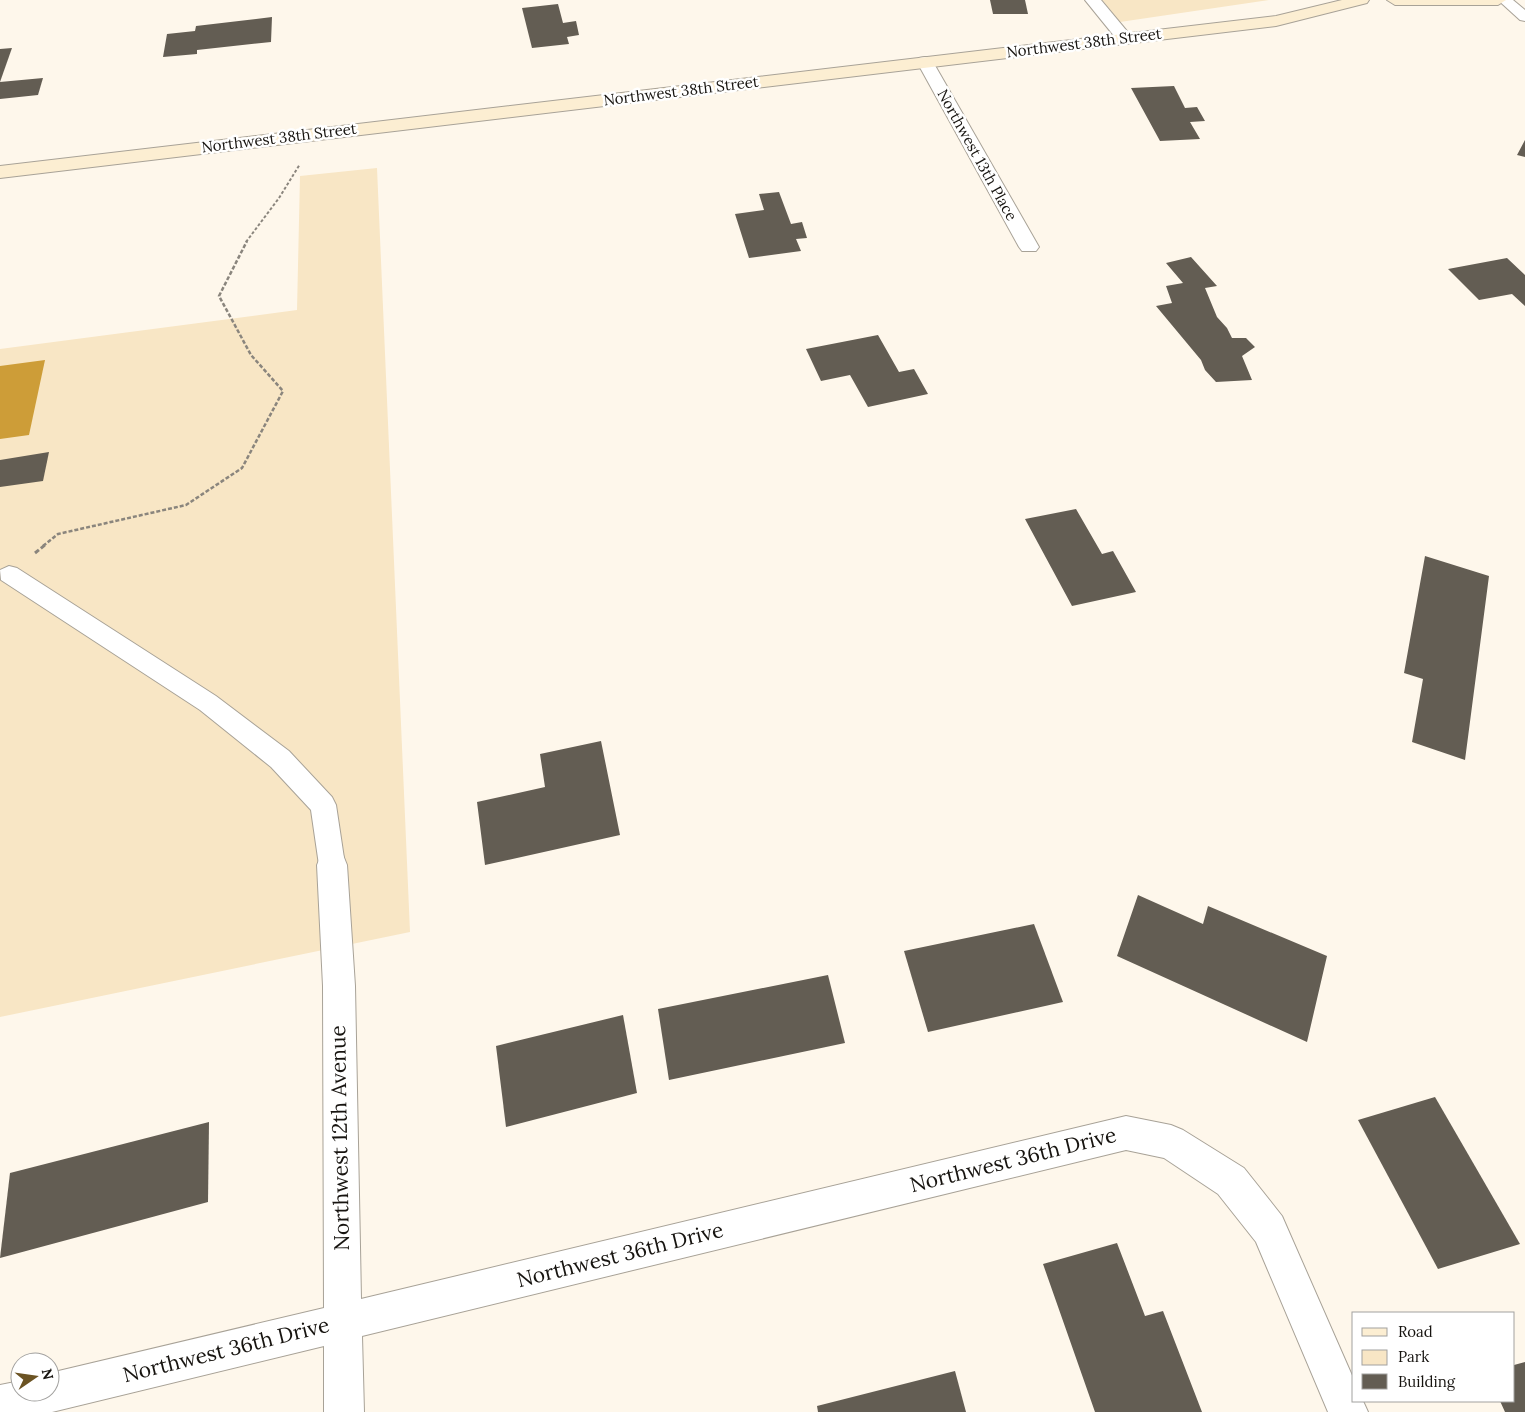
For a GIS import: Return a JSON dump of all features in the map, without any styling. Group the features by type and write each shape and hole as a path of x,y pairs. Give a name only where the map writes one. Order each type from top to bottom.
{"street":[{"path":"1093,0 1125,38"},
{"name":"Northwest 38th Street","path":"0,172 1276,21 1361,0"},
{"path":"1394,0 1498,0"},
{"name":"Northwest 13th Place","path":"925,62 1029,247"},
{"name":"Northwest 12th Avenue","path":"332,865 339,986 344,1412"},
{"name":"Northwest 36th Drive","path":"0,1406 342,1321 1126,1132 1171,1142 1230,1181 1269,1229 1348,1412"}],"lane":[{"path":"1504,0 1525,17"},
{"path":"9,574 59,609 208,703 280,759 323,805 332,865"}],"path":[{"path":"9,574 58,534 186,505 242,468 283,391 251,355 218,296 246,242 279,198 300,163 302,136"}],"green space":[{"path":"1102,0 1269,0 1120,22"},
{"path":"377,168 410,932 0,1017 0,349 297,310 300,176"}],"shaded area":[{"path":"45,360 29,435 0,439 0,366"}],"building":[{"path":"990,0 1025,0 1028,14 993,14"},
{"path":"558,4 563,23 576,21 579,35 567,37 569,44 532,48 522,8"},
{"path":"272,17 271,42 197,50 197,54 163,57 167,34 195,31 196,26"},
{"path":"12,48 0,82 0,49"},
{"path":"43,78 38,95 0,99 0,82"},
{"path":"1174,86 1185,108 1197,107 1205,121 1190,122 1200,139 1160,141 1131,88"},
{"path":"1525,140 1525,157 1517,155"},
{"path":"779,192 791,224 802,222 807,238 796,239 801,251 749,258 735,214 764,210 759,194"},
{"path":"1191,257 1217,286 1205,288 1217,317 1227,328 1232,338 1246,338 1255,347 1242,356 1252,380 1216,382 1205,370 1201,360 1156,306 1172,303 1166,286 1183,283 1166,263"},
{"path":"1507,258 1525,275 1525,306 1512,294 1479,300 1448,269"},
{"path":"878,335 899,372 914,369 928,394 868,407 850,375 821,381 806,349"},
{"path":"49,452 43,481 0,487 0,460"},
{"path":"1076,509 1102,554 1113,551 1136,592 1072,606 1025,519"},
{"path":"1425,556 1489,576 1465,760 1412,742 1423,679 1404,673"},
{"path":"601,741 620,835 485,865 477,802 545,787 540,754"},
{"path":"1138,895 1203,924 1208,906 1327,956 1307,1042 1117,956"},
{"path":"1034,924 1063,1002 928,1032 904,951"},
{"path":"828,975 845,1043 669,1080 658,1009"},
{"path":"623,1015 637,1093 506,1127 496,1046"},
{"path":"1435,1097 1520,1244 1438,1269 1358,1120"},
{"path":"209,1122 208,1202 0,1258 10,1173"},
{"path":"1117,1243 1145,1316 1163,1311 1202,1412 1095,1412 1043,1264"},
{"path":"1525,1362 1525,1412 1505,1412 1500,1402 1515,1402 1515,1365"},
{"path":"955,1371 966,1412 818,1412 817,1406"}]}
